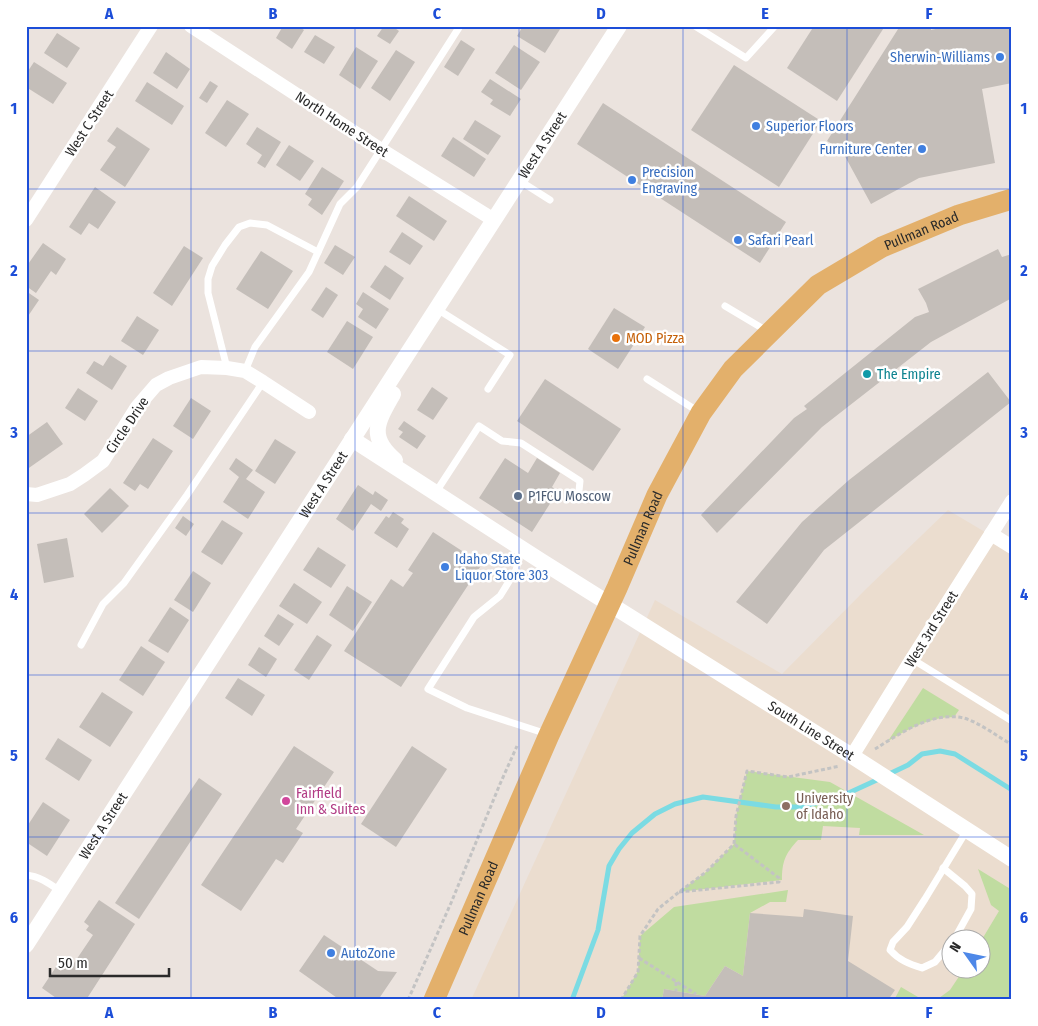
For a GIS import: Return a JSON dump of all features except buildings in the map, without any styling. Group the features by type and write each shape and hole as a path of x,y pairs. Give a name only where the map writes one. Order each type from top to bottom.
{"main road":[{"name":"Pullman Road","path":"434,1000 549,735 657,495 701,413 733,369 818,285 882,247 959,215 1012,199"}],"street":[{"name":"West C Street","path":"26,220 151,26"},
{"name":"North Home Street","path":"191,26 380,149 494,220"},
{"name":"West A Street","path":"26,945 619,26"},
{"path":"431,489 385,451 377,433 380,417 437,309"},
{"name":"Circle Drive","path":"26,494 37,495 70,484 84,476 103,461 136,407 156,385 168,378 201,367 245,371 309,412"},
{"path":"352,438 431,489"},
{"name":"South Line Street","path":"431,489 852,762 905,790 1012,858"},
{"name":"West 3rd Street","path":"852,762 912,659 1012,502"},
{"path":"991,534 1012,546"}],"lane":[{"path":"245,371 255,348 308,272 340,204 357,187 460,26"},
{"path":"695,26 746,58 775,26"},
{"path":"520,180 550,200"},
{"path":"227,368 208,293 208,279 212,266 239,227 250,223 267,225 318,252"},
{"path":"725,306 769,332"},
{"path":"437,309 510,355 488,389"},
{"path":"647,379 701,413"},
{"path":"81,645 103,604 124,583 187,496 264,382"},
{"path":"431,489 479,426 502,441 521,443 580,481 579,490"},
{"path":"521,549 516,570 500,596 474,617 428,689 468,708 549,735"},
{"path":"912,659 1012,721"},
{"path":"940,956 935,962 922,968 896,957 890,950 893,942 921,905 966,830"},
{"path":"942,868 972,894 971,909 961,928"},
{"path":"26,875 38,878 60,891"}],"path":[{"path":"876,748 927,721 943,717 966,718 1012,745"},
{"path":"408,1000 517,746"},
{"path":"621,1000 638,972 640,936 658,909 706,872 734,844 736,816 747,771 788,776 852,762"},
{"path":"679,892 779,882 779,878 734,844"},
{"path":"639,957 696,994"},
{"path":"676,981 676,991"}],"shaded area":[{"name":"University of Idaho","path":"948,510 1012,548 1012,1000 471,1000 655,600 782,674"}],"green space":[{"path":"923,688 959,710 954,717 928,721 888,741"},
{"path":"747,771 830,782 924,835 859,835 860,828 823,826 821,840 798,840 790,850 785,859 782,880 679,892 706,872 734,844 736,816"},
{"path":"978,869 1012,890 1012,1000 894,1000 901,987 918,997 939,998 950,990 958,978 990,978 989,928 999,911 991,905"},
{"path":"788,890 786,902 770,902 750,913 743,976 725,966 705,996 664,989 662,1000 621,1000 638,971 640,936 674,907"}],"waterway":[{"path":"887,775 908,765 922,754 940,751 955,754 1012,790"},
{"path":"572,1000 598,930 609,866 619,849 632,833 655,814 675,804 703,797 776,807 801,807 842,796 879,779"}],"place":[{"name":"Sherwin-Williams","path":"1000,57"},
{"name":"Superior Floors","path":"756,126"},
{"name":"Furniture Center","path":"922,149"},
{"name":"Precision Engraving","path":"632,180"},
{"name":"Safari Pearl","path":"738,240"},
{"name":"MOD Pizza","path":"616,338"},
{"name":"The Empire","path":"867,374"},
{"name":"P1FCU Moscow","path":"518,496"},
{"name":"Idaho State Liquor Store 303","path":"445,567"},
{"name":"Fairfield Inn & Suites","path":"286,801"},
{"name":"University of Idaho","path":"786,806"},
{"name":"AutoZone","path":"331,953"}]}
